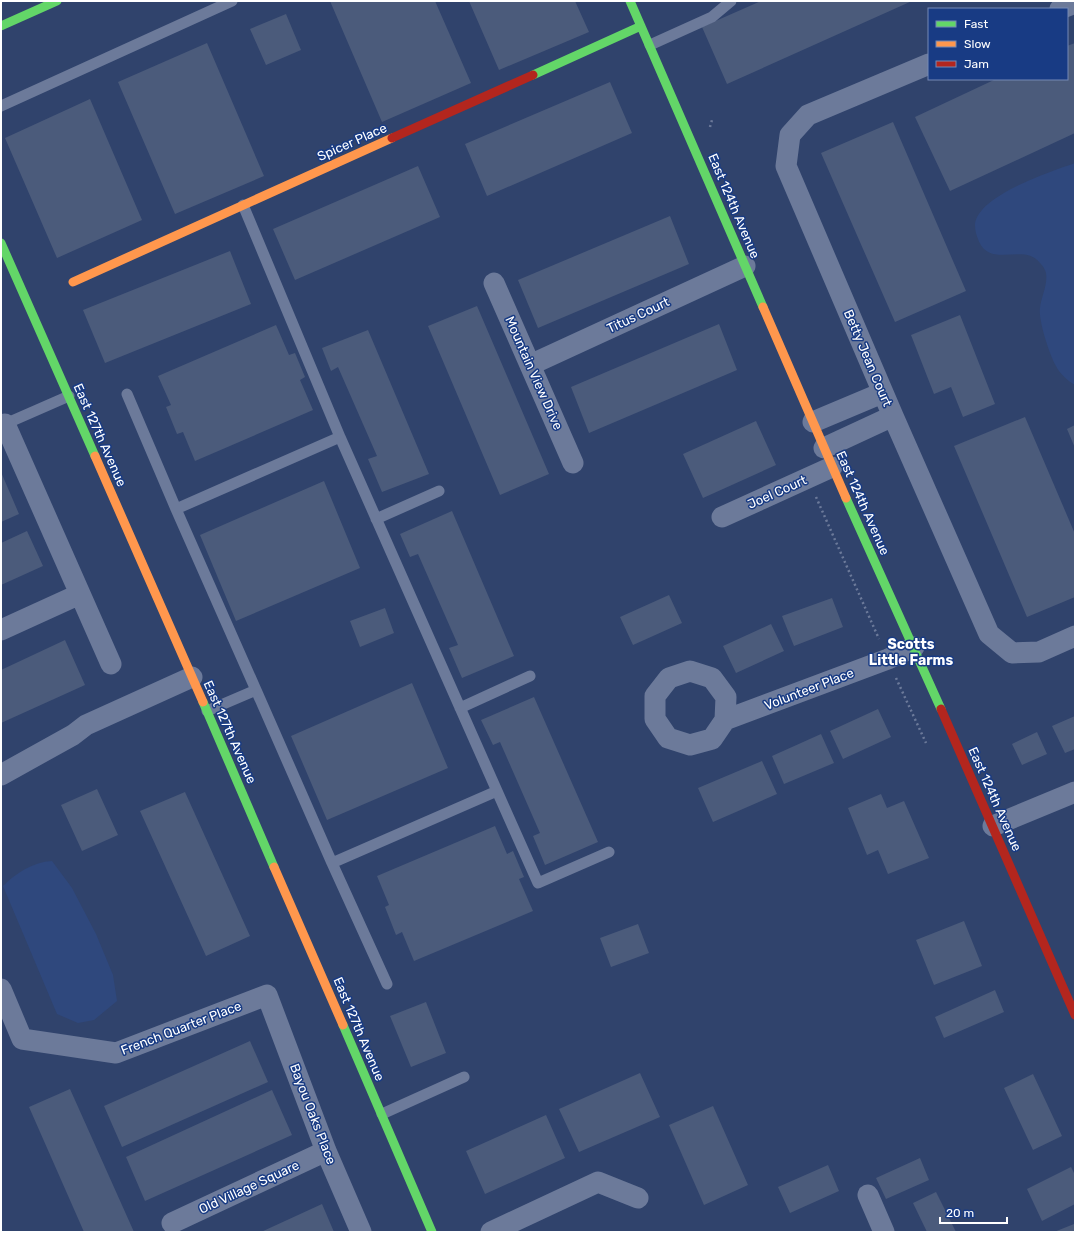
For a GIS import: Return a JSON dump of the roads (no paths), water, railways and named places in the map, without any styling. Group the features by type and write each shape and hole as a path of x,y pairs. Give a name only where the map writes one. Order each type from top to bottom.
{"street":[{"path":"1,26 57,1"},
{"name":"East 124th Avenue","path":"630,1 832,467 914,647 1075,1015"},
{"path":"1062,8 1075,3"},
{"name":"Spicer Place","path":"73,282 641,26"},
{"name":"Betty Jean Court","path":"928,64 808,115 790,135 786,166 882,393 989,634 1012,653 1039,652 1075,636"},
{"name":"East 127th Avenue","path":"1,243 207,711 432,1232"},
{"name":"Titus Court","path":"530,365 746,266"},
{"name":"Mountain View Drive","path":"494,283 573,463"},
{"path":"813,422 882,393"},
{"path":"824,448 892,416"},
{"path":"3,425 111,664"},
{"name":"Joel Court","path":"722,517 832,467"},
{"path":"1,630 80,594"},
{"name":"Volunteer Place","path":"725,720 888,659 914,647"},
{"path":"1,775 73,735 86,725 192,677"},
{"path":"992,826 1075,792"},
{"name":"French Quarter Place","path":"1,989 22,1039 116,1053 267,995"},
{"name":"Bayou Oaks Place","path":"267,995 326,1151 361,1232"},
{"name":"Old Village Square","path":"172,1223 326,1151"},
{"path":"491,1232 598,1182 638,1198"},
{"path":"868,1195 884,1232"}],"lane":[{"path":"1,106 232,1"},
{"path":"650,45 712,17 731,1"},
{"path":"243,205 340,437 538,883 610,852"},
{"path":"127,394 176,509 387,984"},
{"path":"3,425 69,396"},
{"path":"176,509 340,437"},
{"path":"376,519 439,491"},
{"path":"460,708 530,676"},
{"path":"207,711 256,690"},
{"path":"332,863 497,791"},
{"path":"382,1114 464,1077"}],"water":[{"path":"1075,163 1075,385 1064,377 1057,369 1045,338 1040,314 1046,282 1046,273 1044,268 1033,257 1016,254 998,255 990,253 983,248 978,239 975,224 979,213 1002,194 1049,172"},
{"path":"52,861 72,888 96,934 113,975 117,1001 94,1020 78,1023 57,1014 3,886 25,869"}],"district":[{"name":"Scotts Little Farms","path":"911,652"}]}
